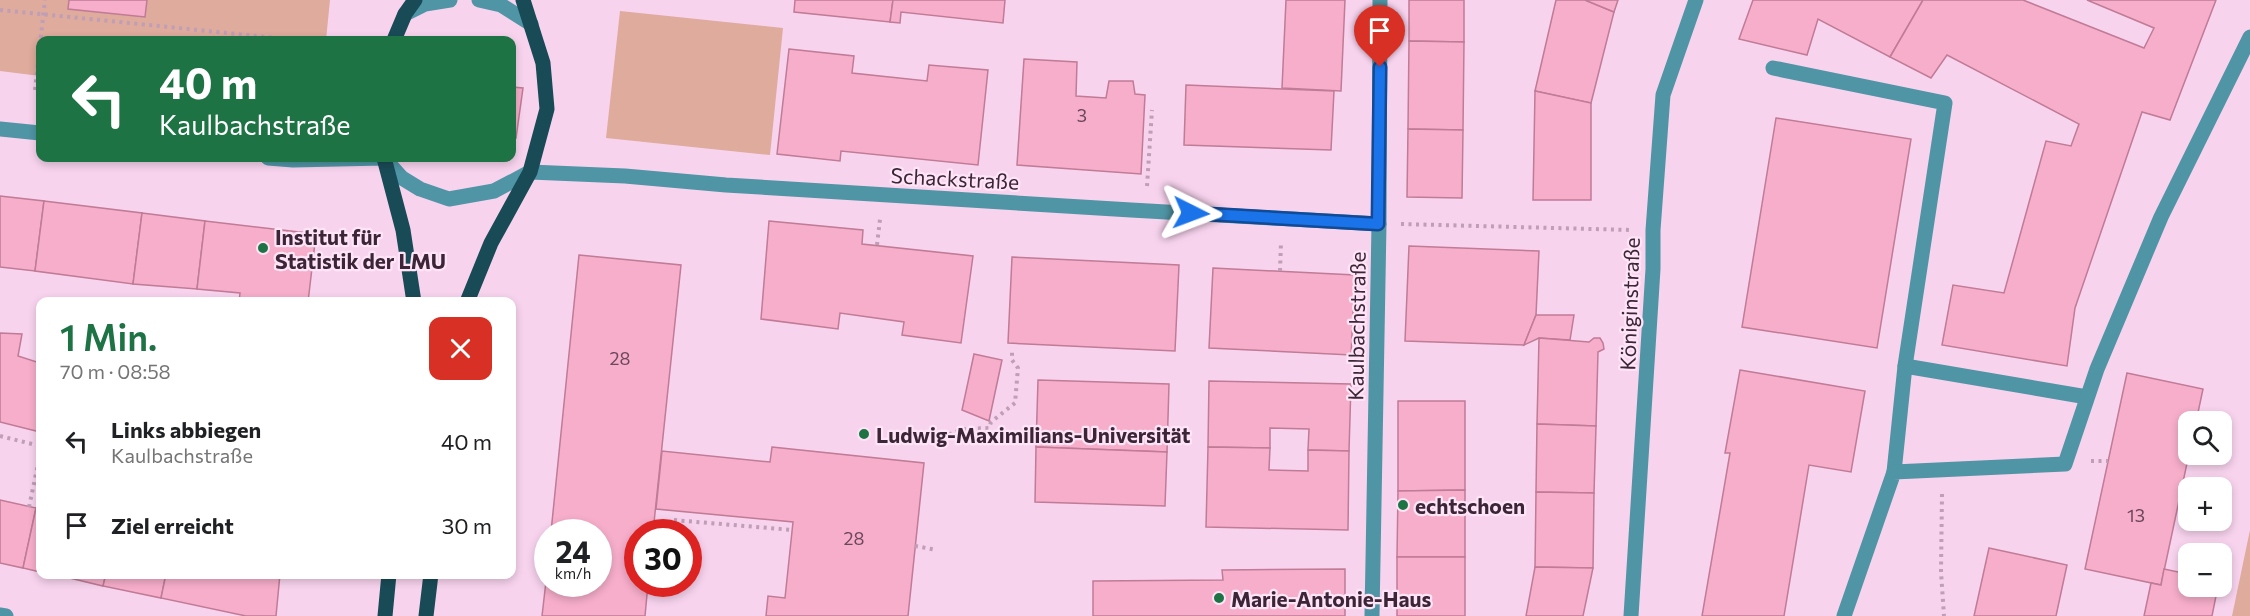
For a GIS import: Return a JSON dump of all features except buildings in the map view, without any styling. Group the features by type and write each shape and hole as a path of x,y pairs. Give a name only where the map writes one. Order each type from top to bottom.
{"main road":[{"path":"396,36 405,14 415,0"},
{"path":"468,297 491,243 530,172 547,109 543,63 523,0"},
{"path":"385,162 403,230 413,297"},
{"path":"385,616 389,579"},
{"path":"426,616 430,579"}],"street":[{"path":"405,14 425,4 450,0"},
{"path":"479,0 501,5 531,24"},
{"name":"Kaulbachstraße","path":"1372,616 1380,0"},
{"name":"Königinstraße","path":"1631,616 1663,95 1696,0"},
{"path":"1894,472 2065,465 2097,369 2161,217 2250,37"},
{"path":"1773,68 1946,103 1905,366 1894,472 1845,616"},
{"path":"0,129 36,133"},
{"path":"388,162 402,178 420,189 449,199 494,191 530,172"},
{"name":"Schackstraße","path":"530,172 625,176 726,185 1378,224"},
{"path":"1905,366 2087,398"},
{"path":"0,615 6,616"}],"path":[{"path":"41,36 45,0"},
{"path":"0,10 256,36"},
{"path":"35,90 36,81"},
{"path":"1146,211 1152,110"},
{"path":"1378,224 1653,230"},
{"path":"935,440 963,429 989,428 991,422 1015,403 1018,368 1012,360 1012,351"},
{"path":"0,436 36,445"},
{"path":"1940,470 1944,616"},
{"path":"29,507 36,474"},
{"path":"702,522 792,530"},
{"path":"915,546 937,550"}],"shaded area":[{"path":"0,0 69,0 69,9 145,17 147,0 330,0 326,36 36,36 36,76 0,71"},
{"path":"620,11 783,28 770,155 606,138"},
{"path":"2250,530 2250,616 2232,616"}],"place":[{"name":"Institut für Statistik der LMU","path":"263,248"},
{"name":"Ludwig-Maximilians-Universität","path":"864,434"},
{"name":"echtschoen","path":"1403,505"},
{"name":"Marie-Antonie-Haus","path":"1219,598"}],"route":[{"path":"1191,213 1378,224 1380,67"}]}
